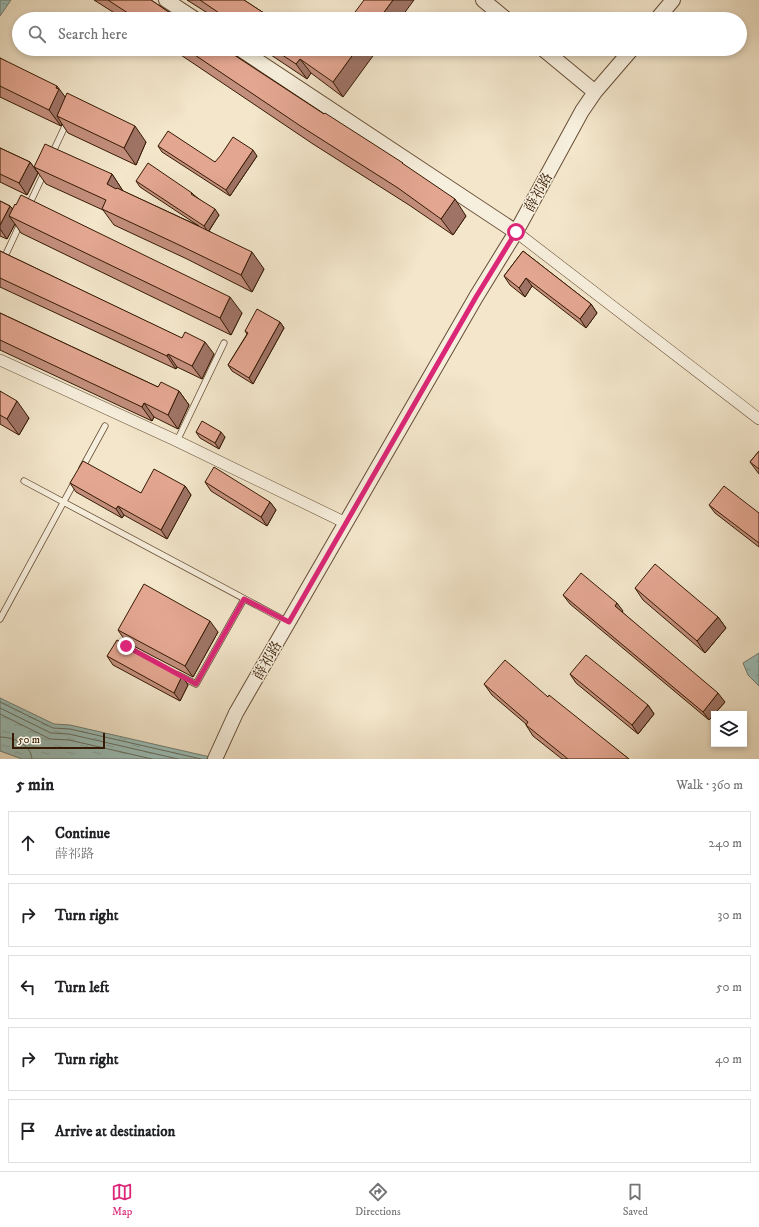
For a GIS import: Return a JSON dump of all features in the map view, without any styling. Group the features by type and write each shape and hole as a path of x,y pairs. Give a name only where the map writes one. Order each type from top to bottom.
{"street":[{"path":"166,0 184,12"},
{"path":"483,0 498,12"},
{"path":"663,12 673,0"},
{"path":"251,56 516,232 759,419"},
{"path":"551,56 595,92"},
{"name":"薛祁路","path":"218,753 236,713 476,297 516,232 582,111 595,92 626,56"},
{"path":"0,360 177,441 346,524"}],"lane":[{"path":"50,159 70,116"},
{"path":"27,209 47,166"},
{"path":"0,267 23,217"},
{"path":"177,441 224,343"},
{"path":"0,619 105,426"},
{"path":"24,481 289,622"},
{"path":"175,673 196,684 244,599"}],"water":[{"path":"0,0 11,0 0,16"},
{"path":"759,653 759,686 748,675 743,663"},
{"path":"0,698 54,724 70,725 219,759 22,759 0,751"}],"building":[{"path":"108,0 151,0 169,12 126,12"},
{"path":"200,0 244,0 262,12 218,12"},
{"path":"364,0 393,0 384,12 355,12"},
{"path":"196,56 236,56 324,114 325,113 403,163 455,199 441,219 398,188 302,127"},
{"path":"284,56 352,56 333,82 300,59 296,64"},
{"path":"0,58 57,86 56,88 59,89 49,110 0,86"},
{"path":"67,93 135,126 124,148 57,116"},
{"path":"168,131 215,162 233,137 253,150 226,190 158,146"},
{"path":"45,144 112,174 107,184 116,189 117,188 252,252 241,275 102,209 106,200 34,167"},
{"path":"0,148 30,162 19,183 0,174"},
{"path":"148,163 192,193 191,194 215,209 204,226 136,181"},
{"path":"21,195 230,297 220,318 9,216"},
{"path":"0,201 10,206 0,225"},
{"path":"0,251 182,338 185,332 205,342 192,366 168,354 167,356 0,278"},
{"path":"523,251 591,304 580,319 526,278 519,288 504,276"},
{"path":"257,309 280,322 249,378 228,365 248,333 245,331"},
{"path":"0,313 158,387 161,382 179,391 168,415 144,403 142,407 0,340"},
{"path":"0,391 17,401 7,419 0,415"},
{"path":"202,421 221,432 215,443 196,432"},
{"path":"759,451 759,469 750,462"},
{"path":"83,461 141,493 154,469 185,486 161,530 118,506 116,509 70,483"},
{"path":"214,467 270,502 261,517 205,482"},
{"path":"724,486 759,513 759,543 709,505"},
{"path":"655,564 718,617 697,641 635,588"},
{"path":"581,573 617,603 615,606 718,693 703,712 563,595"},
{"path":"144,584 210,621 185,666 118,630"},
{"path":"117,640 182,676 174,693 107,656"},
{"path":"586,655 648,705 632,725 570,674"},
{"path":"505,660 548,697 549,695 629,759 568,759 526,725 528,722 484,684"}],"route":[{"path":"126,646 196,684 244,599 289,622 476,297 516,232"}]}
